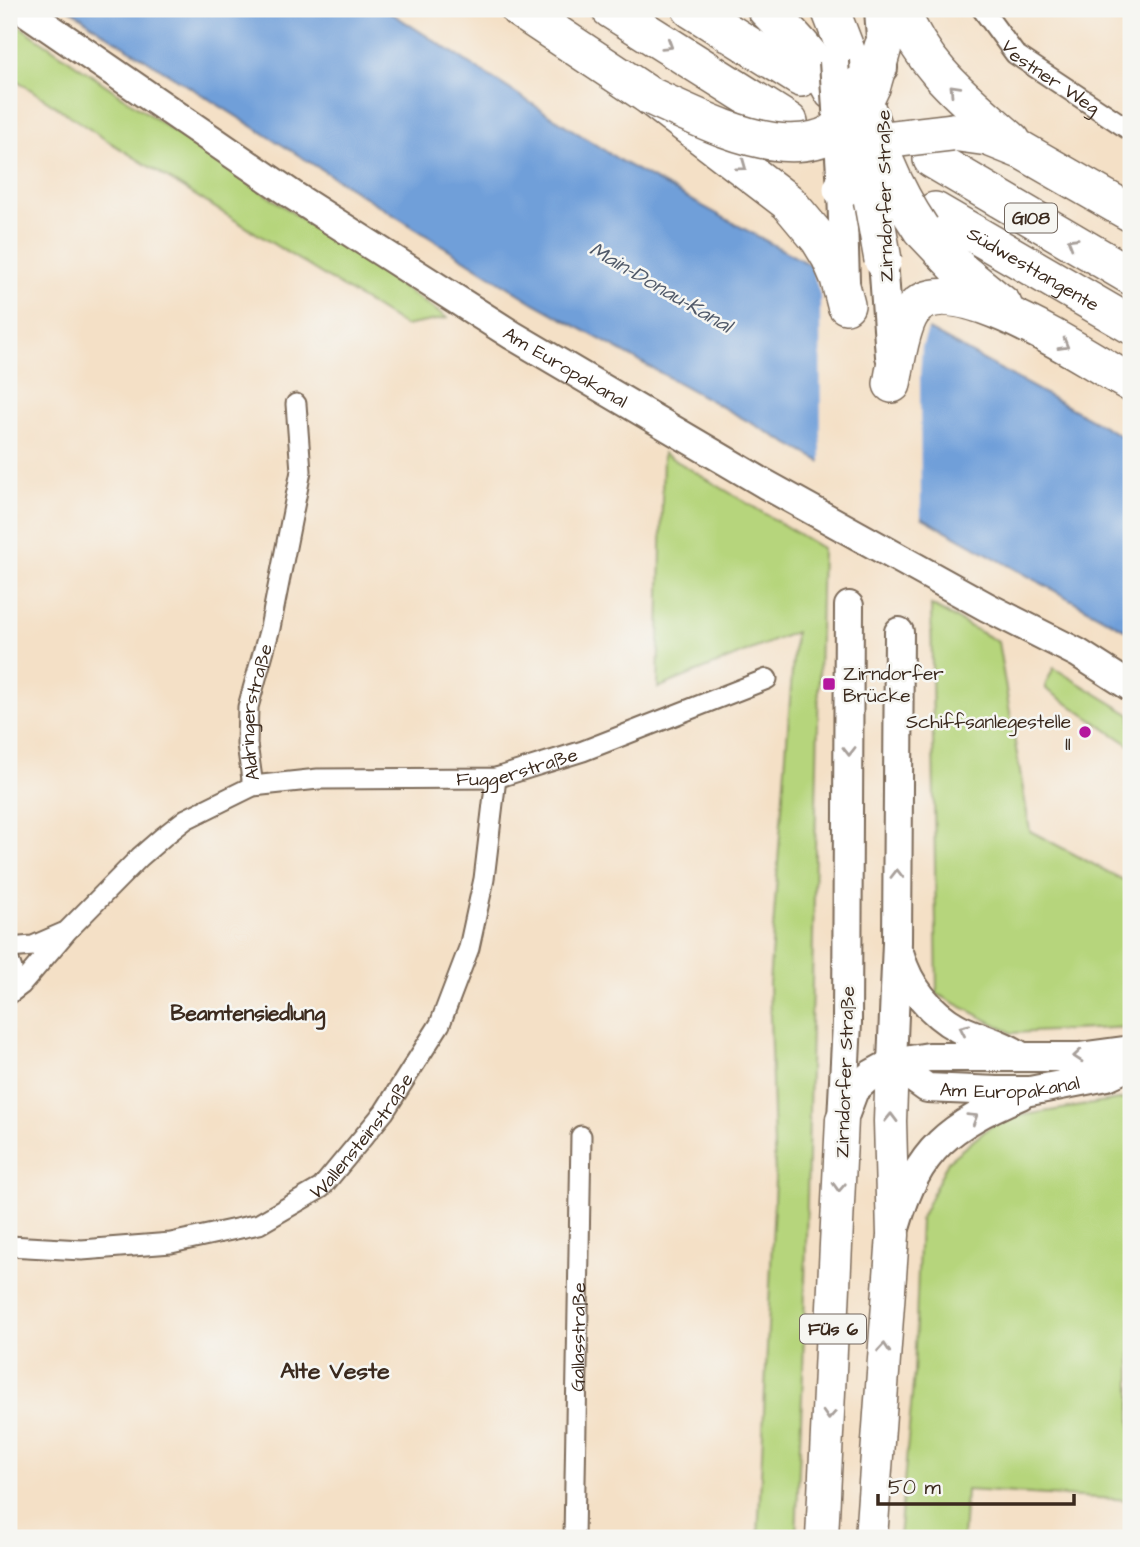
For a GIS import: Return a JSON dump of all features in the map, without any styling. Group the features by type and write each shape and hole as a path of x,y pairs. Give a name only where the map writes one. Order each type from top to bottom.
{"highway":[{"path":"519,9 643,92 788,202 819,239 830,257 846,305"},
{"path":"610,9 789,121"},
{"path":"691,9 801,78"},
{"path":"766,9 821,70 854,95"},
{"path":"830,9 854,95 899,196 921,229 960,270 1023,321"},
{"path":"900,9 912,37 947,83 1023,151"},
{"path":"643,92 720,127 769,142 788,143 825,137 883,47"},
{"path":"842,189 877,150 942,146 988,137 1023,151 1131,213"},
{"name":"G108","path":"942,146 1131,275"},
{"path":"877,150 868,176 883,260"},
{"name":"Südwesttangente","path":"935,211 1131,325"},
{"path":"892,383 904,330 913,310 924,302 940,298 960,298 982,303 1023,321 1118,376"}],"main road":[{"name":"Am Europakanal","path":"22,9 293,196 512,335 765,484 1077,653 1131,687"},
{"path":"879,9 883,47"},
{"name":"Zirndorfer Straße","path":"846,305 842,189 854,95"},
{"name":"Zirndorfer Straße","path":"883,260 892,383"},
{"name":"Zirndorfer Straße","path":"822,1538 847,1023 849,606"},
{"path":"899,632 897,942 905,972 928,1004 956,1027 1010,1049 1025,1059"},
{"name":"FÜs 6","path":"871,1538 893,1235 890,1121 897,942"},
{"name":"Am Europakanal","path":"842,1119 855,1090 872,1074 892,1063 929,1057 1079,1057 1131,1050"},
{"name":"Am Europakanal","path":"892,1063 927,1088 1030,1091 1107,1076 1131,1065"},
{"path":"893,1235 904,1196 925,1159 938,1143 974,1116 1030,1091"}],"street":[{"name":"Vestner Weg","path":"982,9 1015,54 1131,131"},
{"name":"Aldringerstraße","path":"9,993 36,969 67,931 163,837 186,819 253,786 247,744 248,707 270,628 301,471 296,404"},
{"name":"Fuggerstraße","path":"253,786 318,779 496,778 583,751 767,679"},
{"name":"Wallensteinstraße","path":"9,1246 82,1251 171,1243 259,1224 321,1188 384,1112 440,1024 469,948 484,879 496,778"},
{"name":"Aldringerstraße","path":"9,948 33,946 67,931"},
{"path":"9,961 12,969 9,987"},
{"name":"Gallasstraße","path":"574,1538 581,1136"}],"green space":[{"path":"9,19 447,318 405,326 100,136 9,75"},
{"path":"663,453 822,548 803,1373 796,1538 758,1538 775,1179 769,984 795,632 658,688"},
{"path":"931,605 998,642 1030,831 1131,884 1131,1027 1012,1033 937,994"},
{"path":"1054,668 1131,715 1131,746 1046,689 1046,683"},
{"path":"1131,1098 1131,1500 966,1490 963,1538 899,1538 914,1373 920,1220 948,1161 1000,1119"}],"water":[{"name":"Main-Donau-Kanal","path":"70,9 385,9 624,163 1131,441 1131,633 534,303 102,32"}],"pier":[{"path":"810,262 929,327 922,347 920,377 921,522 821,466 820,295"}],"place":[{"name":"Zirndorfer Brücke","path":"829,684"},
{"name":"Schiffsanlegestelle II","path":"1085,732"}],"district":[{"name":"Beamtensiedlung","path":"248,1013"},
{"name":"Alte Veste","path":"335,1370"}]}
